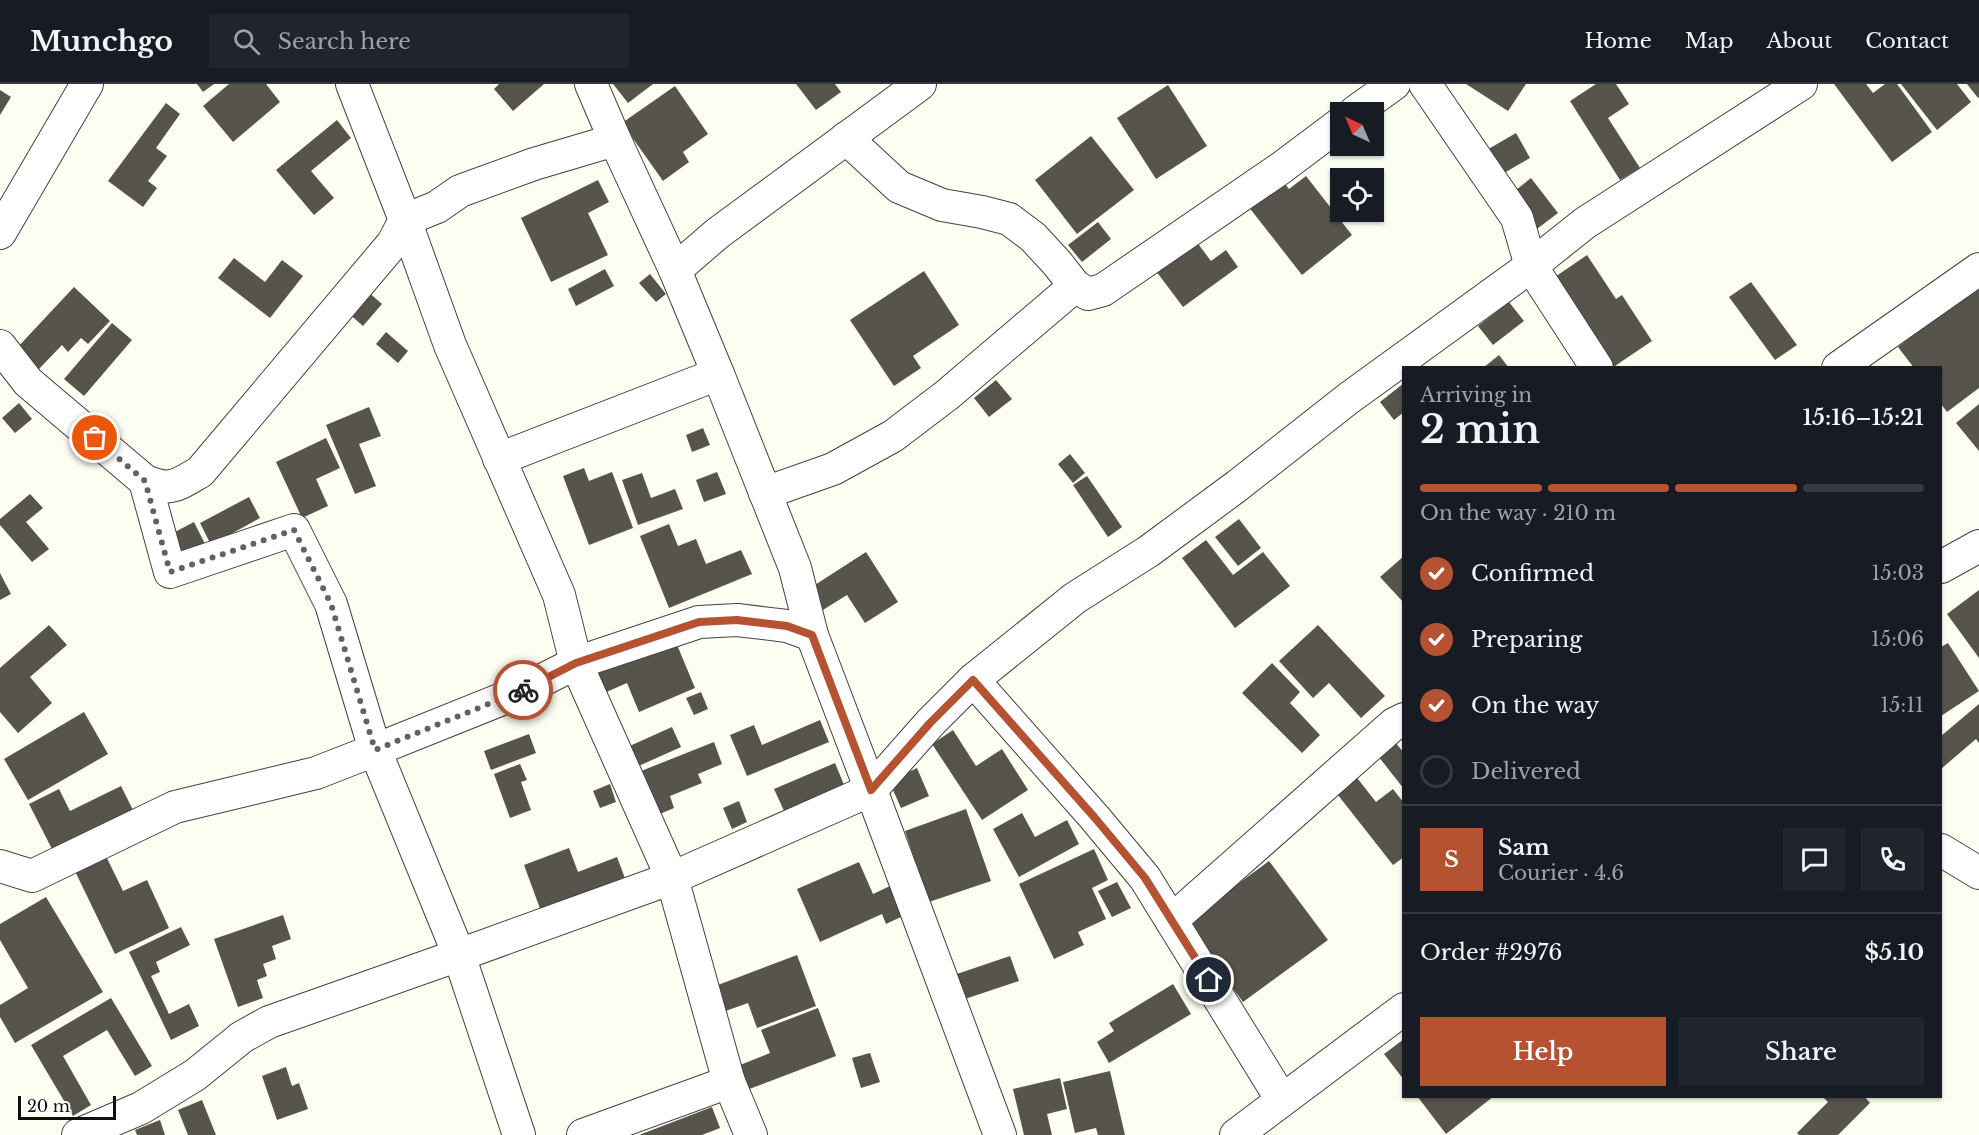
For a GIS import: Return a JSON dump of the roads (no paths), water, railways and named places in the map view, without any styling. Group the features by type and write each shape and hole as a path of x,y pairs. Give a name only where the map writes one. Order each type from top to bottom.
{"street":[{"path":"0,233 87,84"},
{"path":"352,84 405,220 450,345 559,596 576,663 672,878 729,1082 751,1135"},
{"path":"591,84 675,270 795,568 812,635 1000,1135"},
{"path":"675,270 718,234 920,84"},
{"path":"1369,102 1394,84"},
{"path":"1425,84 1517,218 1531,266 1596,366"},
{"path":"78,1135 141,1107 195,1075 242,1037 269,1022 672,878 871,790 930,723 973,680 1075,598 1149,551 1193,519 1349,398 1531,266 1612,203 1801,84"},
{"path":"846,138 899,187 942,205 1009,219 1033,237 1075,286 1089,294 1103,290 1281,168 1330,131"},
{"path":"0,346 28,382 145,481 160,487 177,486 200,472 393,243 405,220 438,207 460,191 534,164 615,140"},
{"path":"1841,366 1979,269"},
{"path":"765,493 833,469 893,436 947,395 1075,286"},
{"path":"500,459 718,374"},
{"path":"145,481 170,572 294,530 331,604 375,750 459,955 519,1135"},
{"path":"1942,566 1979,546"},
{"path":"0,891 175,807 316,773 517,693 576,663 699,622 737,620 787,626 812,635"},
{"path":"973,680 1145,878 1282,1100"},
{"path":"1173,920 1394,724 1402,720"},
{"path":"1942,851 1979,873"},
{"path":"0,866 32,876"},
{"path":"1236,1135 1402,1010"},
{"path":"582,1135 729,1082"}]}
